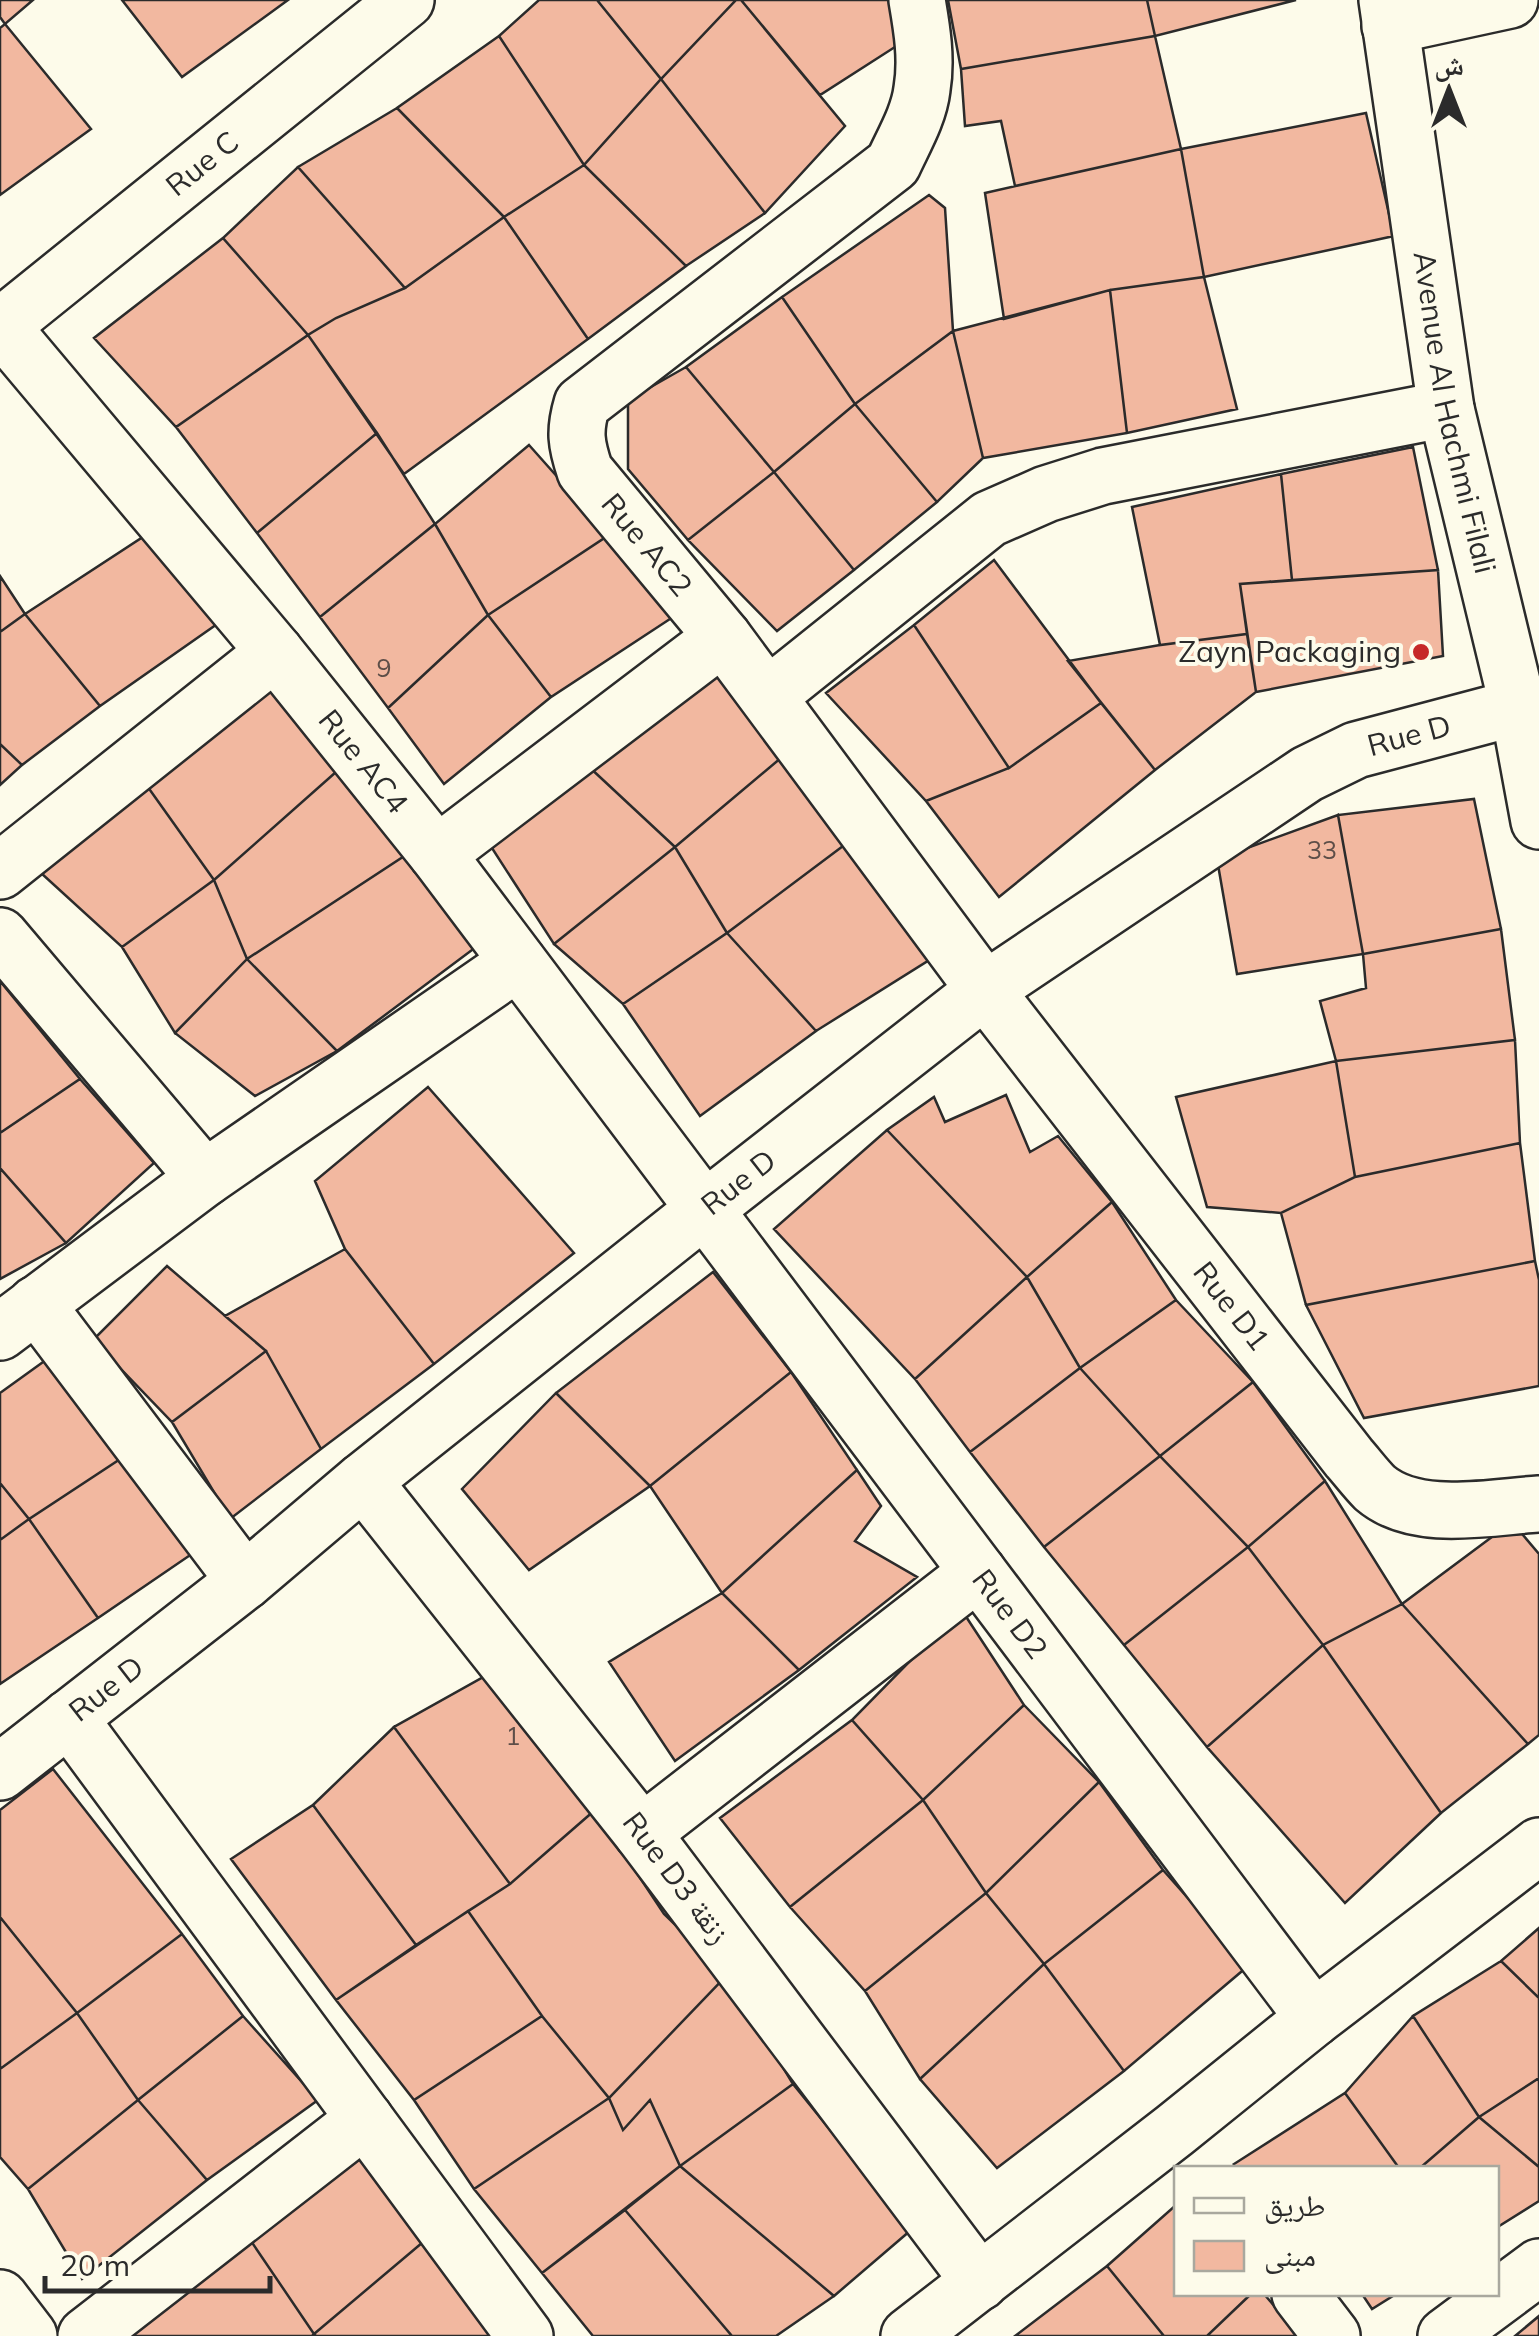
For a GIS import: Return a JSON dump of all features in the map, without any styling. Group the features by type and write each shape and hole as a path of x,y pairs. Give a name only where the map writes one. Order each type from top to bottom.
{"street":[{"name":"Rue C","path":"0,326 406,0"},
{"name":"Rue AC2","path":"917,0 924,42 922,90 893,164 582,404 576,446 584,471 723,637 985,990"},
{"path":"1388,13 1510,0"},
{"name":"Avenue Al Hachmi Filali","path":"1388,13 1446,408 1529,706 1539,821"},
{"name":"Rue AC4","path":"0,326 276,652 437,854 705,1209"},
{"path":"768,696 989,519 1046,494 1103,476 1446,408"},
{"path":"437,854 723,637"},
{"path":"0,871 276,652"},
{"name":"Rue D","path":"0,1772 985,990 1306,774 1356,750 1529,706"},
{"path":"0,936 204,1178"},
{"path":"244,1581 18,1318 204,1178 518,962"},
{"name":"Rue D1","path":"985,990 1376,1489 1404,1505 1441,1510 1539,1504"},
{"name":"Rue D2","path":"705,1209 1314,2018"},
{"name":"Rue D3 زنقة","path":"363,1481 642,1833 980,2282"},
{"path":"642,1833 978,1572"},
{"path":"69,1718 525,2336"},
{"path":"909,2336 980,2282 1190,2149 1314,2018 1539,1846"},
{"path":"86,2336 365,2119"},
{"path":"1446,2336 1539,2268"},
{"path":"1302,2296 1332,2336"},
{"path":"0,2298 29,2336"}],"building":[{"path":"0,0 33,0 5,24 0,17"},
{"path":"122,0 288,0 182,77"},
{"path":"539,0 597,0 661,79 584,165 499,36"},
{"path":"597,0 736,0 661,79"},
{"path":"736,0 741,0 845,126 765,213 661,79"},
{"path":"741,0 903,0 909,38 820,95"},
{"path":"948,0 1147,0 1155,36 961,69"},
{"path":"1147,0 1296,0 1155,36"},
{"path":"5,24 91,129 0,195 0,28"},
{"path":"499,36 584,165 504,217 397,108"},
{"path":"1155,36 1181,149 1015,186 1001,121 965,126 961,69"},
{"path":"661,79 765,213 686,266 584,165"},
{"path":"397,108 504,217 405,288 298,167"},
{"path":"1366,113 1394,236 1204,277 1181,149"},
{"path":"1181,149 1204,277 1110,290 1004,319 985,193"},
{"path":"584,165 686,266 588,339 504,217"},
{"path":"298,167 405,288 336,318 308,335 223,238"},
{"path":"929,195 945,208 953,331 855,404 782,297"},
{"path":"504,217 588,339 404,474 308,335 336,318 405,288"},
{"path":"223,238 308,335 176,427 94,338"},
{"path":"1204,277 1237,409 1127,433 1110,290"},
{"path":"1110,290 1127,433 983,458 953,331"},
{"path":"782,297 855,404 774,472 686,367"},
{"path":"953,331 983,458 937,502 855,404"},
{"path":"308,335 377,433 257,533 176,427"},
{"path":"686,367 774,472 688,540 628,469 628,400"},
{"path":"855,404 937,502 854,570 774,472"},
{"path":"377,433 435,524 320,617 257,533"},
{"path":"529,445 609,535 488,615 435,524"},
{"path":"1413,447 1438,570 1292,580 1281,474"},
{"path":"774,472 854,570 777,631 688,540"},
{"path":"1281,474 1292,580 1240,584 1247,634 1160,645 1132,507"},
{"path":"435,524 488,615 388,708 320,617"},
{"path":"146,535 220,622 100,706 25,614"},
{"path":"609,535 673,617 551,697 488,615"},
{"path":"994,560 1101,703 1009,768 914,625"},
{"path":"1438,570 1443,656 1256,692 1240,584"},
{"path":"0,576 25,614 0,632"},
{"path":"25,614 100,706 22,765 0,744 0,632"},
{"path":"488,615 551,697 444,784 388,708"},
{"path":"914,625 1009,768 926,801 826,693"},
{"path":"1247,634 1256,692 1155,770 1068,661 1160,645"},
{"path":"725,670 788,752 675,847 587,765"},
{"path":"279,676 345,764 214,880 145,783"},
{"path":"1101,703 1155,770 999,897 926,801 1009,768"},
{"path":"0,744 22,765 0,785"},
{"path":"788,752 855,837 727,933 675,847"},
{"path":"345,764 412,851 247,959 214,880"},
{"path":"587,765 675,847 554,944 490,845"},
{"path":"145,783 214,880 122,947 41,873"},
{"path":"1474,799 1501,929 1363,954 1338,815"},
{"path":"1338,815 1363,954 1237,974 1217,859"},
{"path":"855,837 934,957 816,1031 727,933"},
{"path":"675,847 727,933 623,1004 554,944"},
{"path":"412,851 476,947 337,1051 247,959"},
{"path":"214,880 247,959 175,1033 122,947"},
{"path":"1501,929 1515,1040 1336,1061 1320,1001 1366,988 1363,954"},
{"path":"727,933 816,1031 700,1116 623,1004"},
{"path":"247,959 337,1051 255,1096 175,1033"},
{"path":"0,981 80,1079 0,1133"},
{"path":"1515,1040 1520,1143 1355,1177 1336,1061"},
{"path":"1336,1061 1355,1177 1281,1213 1207,1207 1176,1097"},
{"path":"80,1079 154,1163 66,1243 0,1168 0,1133"},
{"path":"428,1087 574,1253 434,1364 345,1249 315,1181"},
{"path":"1006,1095 1030,1152 1058,1136 1112,1202 1027,1277 887,1130 934,1097 945,1122"},
{"path":"887,1130 1027,1277 915,1379 774,1229"},
{"path":"1520,1143 1535,1261 1306,1305 1281,1213 1355,1177"},
{"path":"0,1168 66,1243 0,1279"},
{"path":"1112,1202 1176,1300 1080,1368 1027,1277"},
{"path":"345,1249 434,1364 321,1449 266,1351 225,1316"},
{"path":"1535,1261 1539,1280 1539,1386 1364,1418 1306,1305"},
{"path":"167,1266 266,1351 172,1422 93,1340"},
{"path":"713,1272 791,1372 650,1486 556,1393"},
{"path":"1027,1277 1080,1368 970,1452 915,1379"},
{"path":"1176,1300 1253,1382 1160,1456 1080,1368"},
{"path":"266,1351 321,1449 230,1519 172,1422"},
{"path":"57,1352 134,1450 29,1519 0,1483 0,1393"},
{"path":"1080,1368 1160,1456 1044,1547 970,1452"},
{"path":"791,1372 857,1470 722,1593 650,1486"},
{"path":"1253,1382 1325,1481 1248,1547 1160,1456"},
{"path":"556,1393 650,1486 529,1570 462,1489"},
{"path":"134,1450 202,1547 98,1618 29,1519"},
{"path":"1160,1456 1248,1547 1124,1645 1044,1547"},
{"path":"857,1470 881,1506 855,1541 917,1577 799,1670 722,1593"},
{"path":"1325,1481 1402,1604 1323,1645 1248,1547"},
{"path":"0,1483 29,1519 0,1540"},
{"path":"29,1519 98,1618 0,1684 0,1540"},
{"path":"1512,1522 1539,1554 1539,1735 1528,1744 1402,1604"},
{"path":"1248,1547 1323,1645 1207,1747 1124,1645"},
{"path":"722,1593 799,1670 675,1761 609,1662"},
{"path":"1402,1604 1528,1744 1441,1813 1323,1645"},
{"path":"961,1609 1024,1705 923,1800 852,1720"},
{"path":"1323,1645 1441,1813 1345,1903 1207,1747"},
{"path":"496,1670 595,1810 510,1884 394,1727"},
{"path":"1024,1705 1099,1782 986,1893 923,1800"},
{"path":"852,1720 923,1800 790,1907 720,1818"},
{"path":"394,1727 510,1884 416,1945 313,1805"},
{"path":"53,1769 182,1934 77,2013 0,1917 0,1810"},
{"path":"1099,1782 1163,1870 1044,1964 986,1893"},
{"path":"923,1800 986,1893 865,1991 790,1907"},
{"path":"313,1805 416,1945 336,2000 231,1859"},
{"path":"595,1810 664,1914 727,1975 609,2098 542,2016 468,1911 510,1884"},
{"path":"1163,1870 1248,1966 1124,2071 1044,1964"},
{"path":"986,1893 1044,1964 920,2079 865,1991"},
{"path":"468,1911 542,2016 414,2100 336,2000"},
{"path":"0,1917 77,2013 0,2069"},
{"path":"1539,1928 1539,1998 1501,1961"},
{"path":"182,1934 243,2016 138,2100 77,2013"},
{"path":"1501,1961 1539,1998 1539,2078 1479,2117 1413,2016"},
{"path":"1044,1964 1124,2071 997,2168 920,2079"},
{"path":"727,1975 793,2084 680,2166 650,2100 623,2130 609,2098"},
{"path":"77,2013 138,2100 28,2189 0,2157 0,2069"},
{"path":"243,2016 318,2100 207,2180 138,2100"},
{"path":"542,2016 609,2098 474,2189 414,2100"},
{"path":"1413,2016 1479,2117 1422,2166 1398,2166 1345,2093"},
{"path":"1539,2078 1539,2167 1479,2117"},
{"path":"793,2084 911,2230 834,2296 680,2166"},
{"path":"1345,2093 1398,2166 1236,2166 1234,2164"},
{"path":"609,2098 623,2130 650,2100 680,2166 542,2273 474,2189"},
{"path":"138,2100 207,2180 82,2279 28,2189"},
{"path":"1479,2117 1539,2167 1539,2201 1499,2226 1499,2166 1422,2166"},
{"path":"372,2148 429,2237 314,2334 251,2241"},
{"path":"680,2166 834,2296 776,2336 732,2336 625,2210"},
{"path":"1174,2207 1174,2296 1249,2296 1207,2336 1164,2336 1107,2266"},
{"path":"625,2210 732,2336 593,2336 542,2273"},
{"path":"429,2237 504,2336 314,2334"},
{"path":"251,2241 312,2336 128,2336"},
{"path":"1107,2266 1164,2336 1015,2336"},
{"path":"1249,2296 1266,2296 1300,2336 1207,2336"},
{"path":"1363,2296 1393,2296 1372,2309"},
{"path":"1539,2316 1539,2336 1515,2336"}],"place":[{"name":"Zayn Packaging","path":"1421,652"}]}
